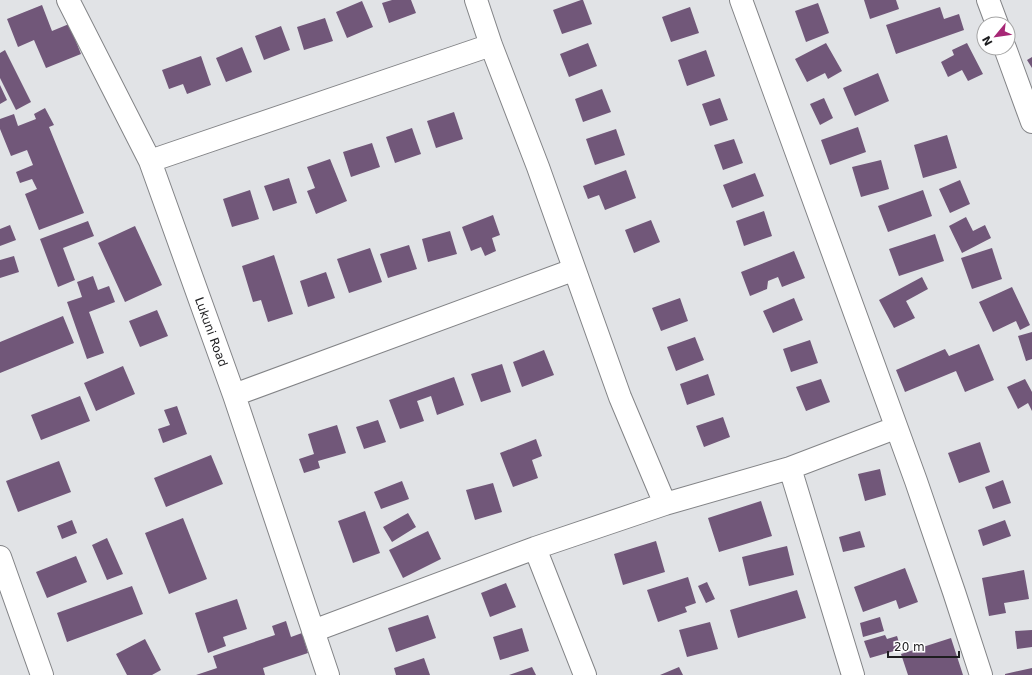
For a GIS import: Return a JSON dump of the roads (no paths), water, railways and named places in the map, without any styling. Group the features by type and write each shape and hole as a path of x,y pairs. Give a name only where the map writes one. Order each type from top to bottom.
{"street":[{"name":"Lukuni Road","path":"68,0 150,161 234,394 328,675"},
{"path":"476,0 491,45 538,167 573,270 620,397 665,504"},
{"path":"741,0 896,428 954,592 981,675"},
{"path":"988,0 994,16"},
{"path":"150,161 491,45"},
{"path":"1008,56 1032,122"},
{"path":"234,394 573,270"},
{"path":"313,631 535,548 665,504 790,468 896,428"},
{"path":"790,468 853,675"},
{"path":"535,548 585,675"},
{"path":"0,557 42,675"}]}
